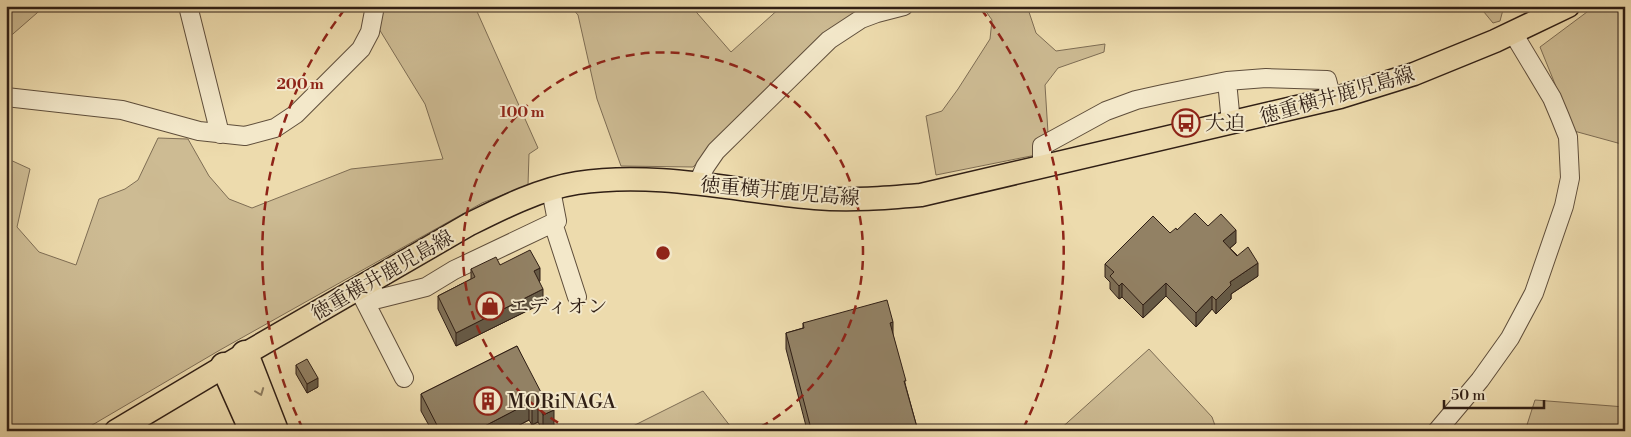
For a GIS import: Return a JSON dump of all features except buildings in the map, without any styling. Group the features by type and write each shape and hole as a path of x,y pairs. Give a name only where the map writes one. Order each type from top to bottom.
{"highway":[{"path":"235,360 252,431"},
{"path":"235,360 276,431"}],"main road":[{"name":"徳重横井鹿児島線","path":"116,431 468,225 499,210 552,190 576,183 646,180 698,183 816,198 877,199 921,195 1332,99 1414,74 1512,33 1568,6"}],"street":[{"path":"188,6 220,134"},
{"path":"6,97 122,110 200,131 245,136 275,128 296,114 361,49 370,32 375,6"},
{"path":"698,183 705,167 716,151 830,40 861,19 877,12 904,6"},
{"path":"1437,431 1480,380 1510,338 1534,292 1564,206 1570,178 1568,137 1552,98 1512,33"},
{"path":"1042,166 1042,146 1106,111 1145,98 1227,81 1266,78 1327,80 1332,99"},
{"path":"1227,81 1232,123"},
{"path":"363,286 378,300 426,287 454,270 557,221 552,190"},
{"path":"553,223 577,296"},
{"path":"363,286 404,378"}],"shaded area":[{"path":"6,6 45,6 6,40"},
{"path":"365,6 476,6 538,148 529,154 528,185 482,203 220,350 82,431 6,431 6,158 30,169 17,227 39,252 76,265 99,199 125,189 138,180 158,138 188,139 209,176 229,199 252,208 351,169 443,159 425,104"},
{"path":"570,6 691,6 731,52 782,6 873,6 850,16 827,31 761,95 693,167 621,166 597,99 578,15"},
{"path":"982,6 1027,6 1036,33 1056,51 1105,44 1104,52 1058,68 1045,85 1048,133 1036,155 936,175 926,116 942,111 990,39 992,20"},
{"path":"1479,6 1504,6 1500,21 1493,23"},
{"path":"1595,6 1625,6 1625,145 1574,131 1540,47"},
{"path":"1149,349 1212,417 1217,431 1058,431"},
{"path":"703,391 734,431 623,431"},
{"path":"1535,400 1625,407 1625,431 1525,431"}],"place":[{"name":"大迫","path":"1186,123"},
{"name":"エディオン","path":"490,306"},
{"name":"MORiNAGA","path":"488,401"}]}
